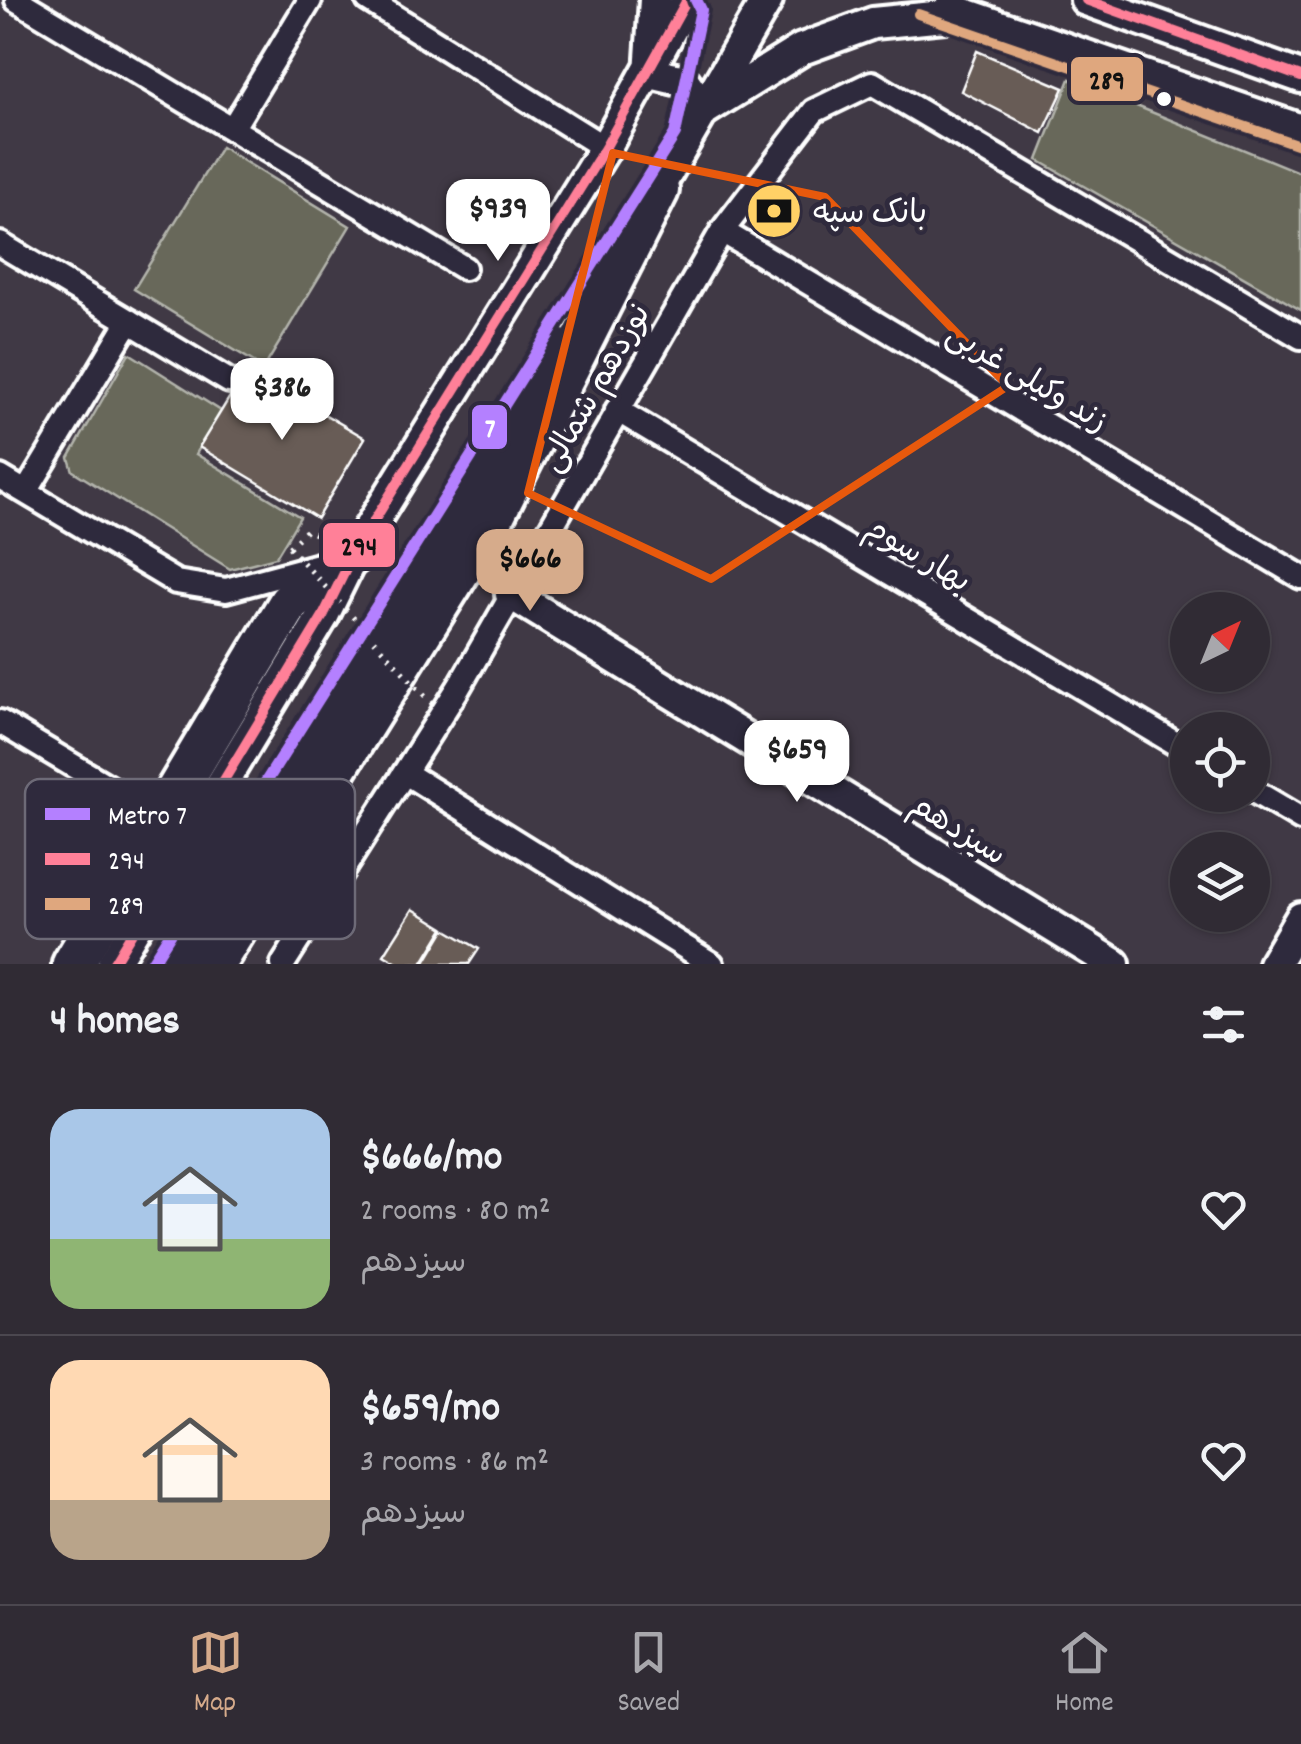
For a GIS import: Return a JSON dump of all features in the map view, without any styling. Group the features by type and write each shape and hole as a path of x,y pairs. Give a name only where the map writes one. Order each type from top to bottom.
{"highway":[{"path":"329,779 493,516 658,190"},
{"path":"184,779 289,603 354,553"},
{"path":"73,964 88,939"},
{"path":"214,964 230,939"}],"main road":[{"path":"650,73 655,0"},
{"path":"225,779 323,616 354,553 650,73 687,0"},
{"path":"294,779 658,190 767,0"},
{"path":"924,0 1301,130"},
{"path":"1086,0 1301,77"},
{"path":"704,110 802,49 873,24 966,14"},
{"path":"650,73 684,81 704,110"},
{"name":"سیزدهم","path":"511,594 1114,964"},
{"path":"1274,964 1301,918"},
{"path":"113,964 128,939"},
{"path":"179,964 195,939"}],"street":[{"path":"17,0 464,268"},
{"path":"232,129 310,0"},
{"path":"368,0 605,148"},
{"name":"نوزدهم شمالی","path":"355,855 407,774 722,231 814,111 872,83 1301,337"},
{"name":"زند وکیلی غربی","path":"722,231 1301,577"},
{"path":"0,244 229,381"},
{"path":"26,492 128,321"},
{"name":"بهار سوم","path":"618,410 1170,740"},
{"path":"0,477 176,582 200,588 250,587 354,553"},
{"path":"0,722 95,779"},
{"path":"407,774 712,964"},
{"path":"1270,801 1301,819"},
{"name":"نوزدهم شمالی","path":"286,963 301,939"}],"path":[{"path":"307,530 290,547 434,706"}],"highlighted area":[{"path":"613,153 825,197 1008,386 711,579 528,493"}],"green space":[{"path":"1070,79 1301,173 1301,310 1038,160"},
{"path":"221,147 350,226 264,368 134,289"},
{"path":"129,353 221,411 196,454 300,517 276,557 230,569 73,471 69,458"}],"building":[{"path":"977,51 1064,88 1043,133 961,91"},
{"path":"247,369 365,438 317,518 199,447"},
{"path":"413,909 444,928 422,964 399,964 384,955"},
{"path":"445,929 479,949 469,964 424,964"}],"metro line":[{"name":"7","path":"268,779 675,134 701,10 696,0"},
{"name":"7","path":"151,964 167,939"}],"transit line":[{"name":"294","path":"225,779 323,616 354,553 605,148 687,0"},
{"name":"294","path":"1086,0 1301,77"},
{"name":"289","path":"918,14 1296,144"},
{"name":"294","path":"113,964 128,939"}],"place":[{"name":"بانک سپه","path":"774,211"}]}
